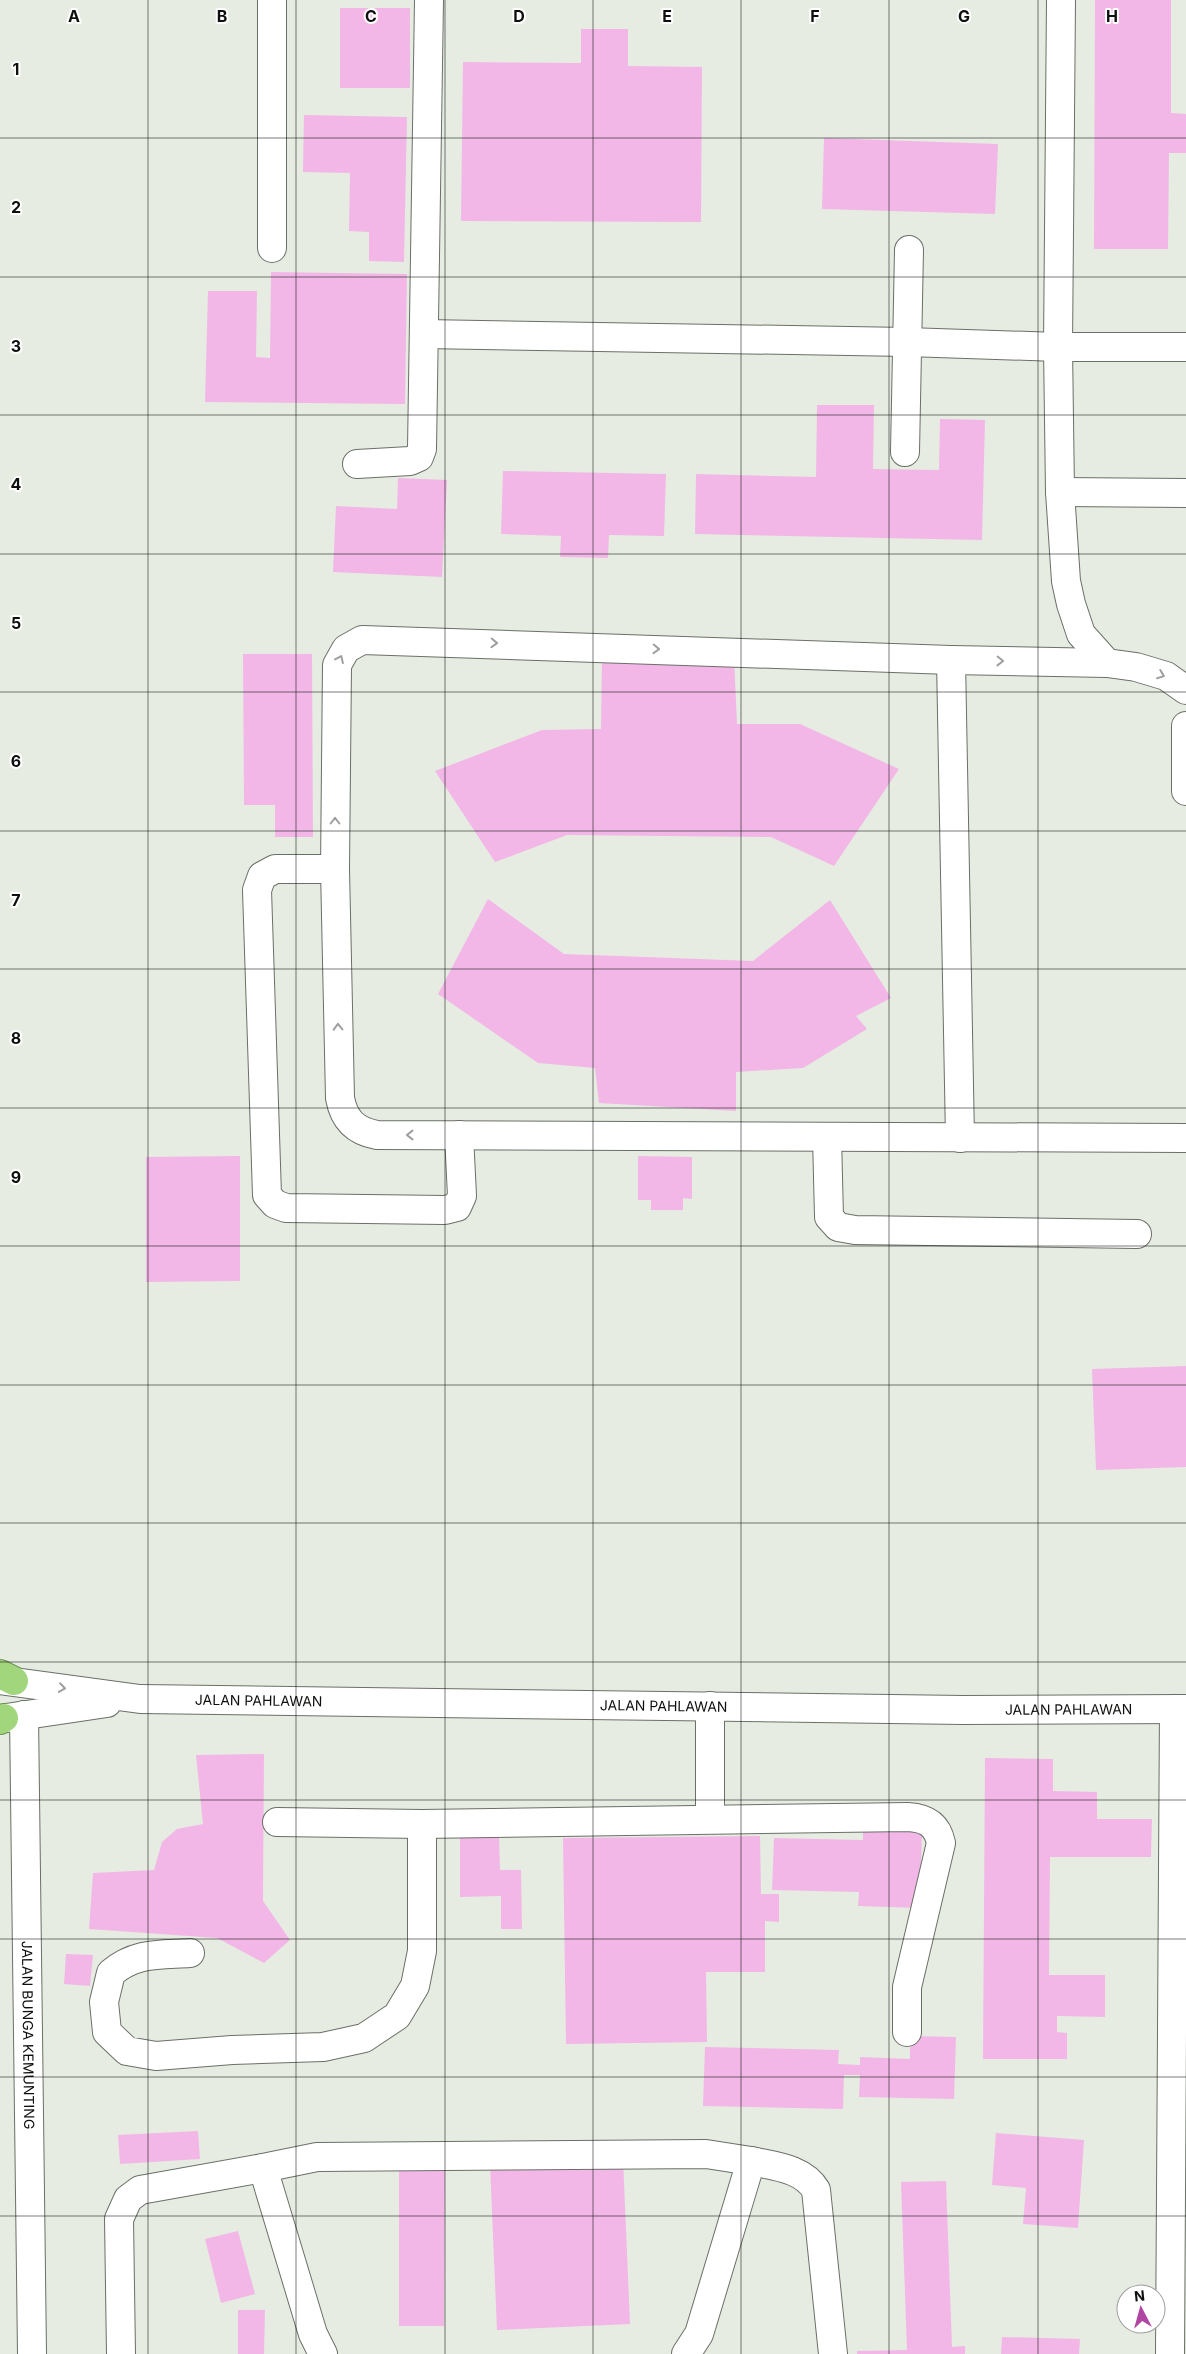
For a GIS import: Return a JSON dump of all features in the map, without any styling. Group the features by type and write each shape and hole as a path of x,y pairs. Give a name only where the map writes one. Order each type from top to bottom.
{"street":[{"path":"272,0 272,248"},
{"path":"358,464 410,461 419,458 422,449 429,0"},
{"path":"1061,0 1058,347 1060,492 1066,582 1070,604 1081,634 1107,663"},
{"path":"905,452 909,250"},
{"path":"424,334 907,342 1058,347 1186,346"},
{"path":"1060,492 1186,493"},
{"path":"1186,690 1166,676 1136,667 1107,663 951,660 362,640 346,649 337,665 335,870 340,1098 342,1110 349,1122 357,1129 367,1133 377,1135 1186,1138"},
{"path":"951,660 960,1138"},
{"path":"1186,726 1186,791"},
{"path":"335,870 275,869 262,876 257,890 267,1195 275,1204 286,1208 445,1210 457,1206 462,1196 459,1135"},
{"path":"827,1137 829,1217 838,1228 855,1230 1137,1234"},
{"name":"JALAN PAHLAWAN","path":"5,1678 140,1699 963,1710 1180,1709"},
{"name":"JALAN PAHLAWAN","path":"7,1718 140,1699"},
{"path":"710,1706 710,1819"},
{"path":"1176,2337 1180,1709"},
{"name":"JALAN BUNGA KEMUNTING","path":"7,1718 32,2354"},
{"path":"277,1822 422,1824 908,1817 925,1820 932,1824 938,1832 941,1843 907,1986 907,2032"},
{"path":"190,1953 144,1956 130,1959 111,1973 104,2002 107,2032 127,2050 156,2056 232,2050 323,2047 364,2038 397,2016 415,1986 422,1951 422,1824"},
{"path":"121,2354 119,2220 122,2208 128,2199 140,2190 317,2157 706,2154 775,2166 804,2176 811,2182 816,2190 833,2354"},
{"path":"686,2354 699,2334 731,2234 751,2162"},
{"path":"263,2168 313,2334 323,2354"}],"building":[{"path":"1095,0 1171,0 1171,113 1186,114 1186,153 1169,153 1168,249 1094,249"},
{"path":"340,8 410,8 410,88 340,88"},
{"path":"581,29 628,29 628,66 702,67 701,222 461,221 463,62 581,63"},
{"path":"304,115 407,117 404,262 369,261 369,232 349,231 350,173 303,172"},
{"path":"824,138 998,144 995,214 822,209"},
{"path":"271,272 407,274 405,404 205,402 208,291 257,291 256,357 270,358"},
{"path":"817,405 874,405 873,469 939,470 940,419 985,420 982,540 695,534 696,474 816,477"},
{"path":"503,471 666,474 664,536 609,535 608,558 560,557 561,536 501,534"},
{"path":"398,478 447,480 442,577 333,572 336,506 397,509"},
{"path":"243,654 312,654 313,837 275,837 275,805 244,805"},
{"path":"602,657 734,657 737,724 800,724 899,769 834,866 771,837 567,835 495,862 435,771 542,730 601,729"},
{"path":"488,899 564,954 753,961 830,900 891,998 856,1016 867,1029 803,1068 736,1072 736,1111 599,1103 595,1068 538,1063 438,994"},
{"path":"240,1156 240,1281 146,1282 146,1157"},
{"path":"638,1156 692,1157 692,1199 683,1198 683,1210 651,1210 651,1200 638,1200"},
{"path":"1186,1366 1186,1467 1096,1470 1092,1369"},
{"path":"264,1754 263,1901 290,1940 264,1963 217,1938 89,1929 93,1873 154,1870 162,1842 177,1829 203,1824 196,1755"},
{"path":"985,1758 1053,1759 1053,1791 1097,1792 1097,1819 1152,1819 1151,1857 1050,1857 1049,1975 1105,1975 1105,2017 1057,2016 1057,2032 1067,2033 1067,2059 983,2059"},
{"path":"863,1825 922,1826 920,1908 858,1906 859,1892 772,1890 774,1838 863,1840"},
{"path":"499,1835 500,1870 521,1870 522,1929 501,1929 501,1896 460,1897 460,1836"},
{"path":"760,1836 761,1894 779,1894 779,1922 765,1921 765,1972 706,1972 707,2042 566,2044 563,1838"},
{"path":"66,1954 93,1955 90,1986 64,1984"},
{"path":"910,2036 956,2037 954,2099 859,2097 860,2075 844,2075 843,2109 703,2106 705,2047 839,2050 838,2064 860,2065 860,2057 910,2059"},
{"path":"198,2131 200,2159 120,2164 118,2135"},
{"path":"996,2133 1084,2140 1078,2228 1023,2224 1026,2188 992,2185"},
{"path":"623,2159 630,2324 497,2330 490,2164"},
{"path":"399,2162 445,2162 444,2326 399,2326"},
{"path":"946,2181 952,2347 965,2346 965,2354 857,2354 857,2351 907,2350 901,2182"},
{"path":"238,2231 255,2294 221,2303 205,2239"},
{"path":"238,2310 265,2310 264,2354 238,2354"},
{"path":"1002,2337 1080,2339 1079,2354 1001,2354"}]}
